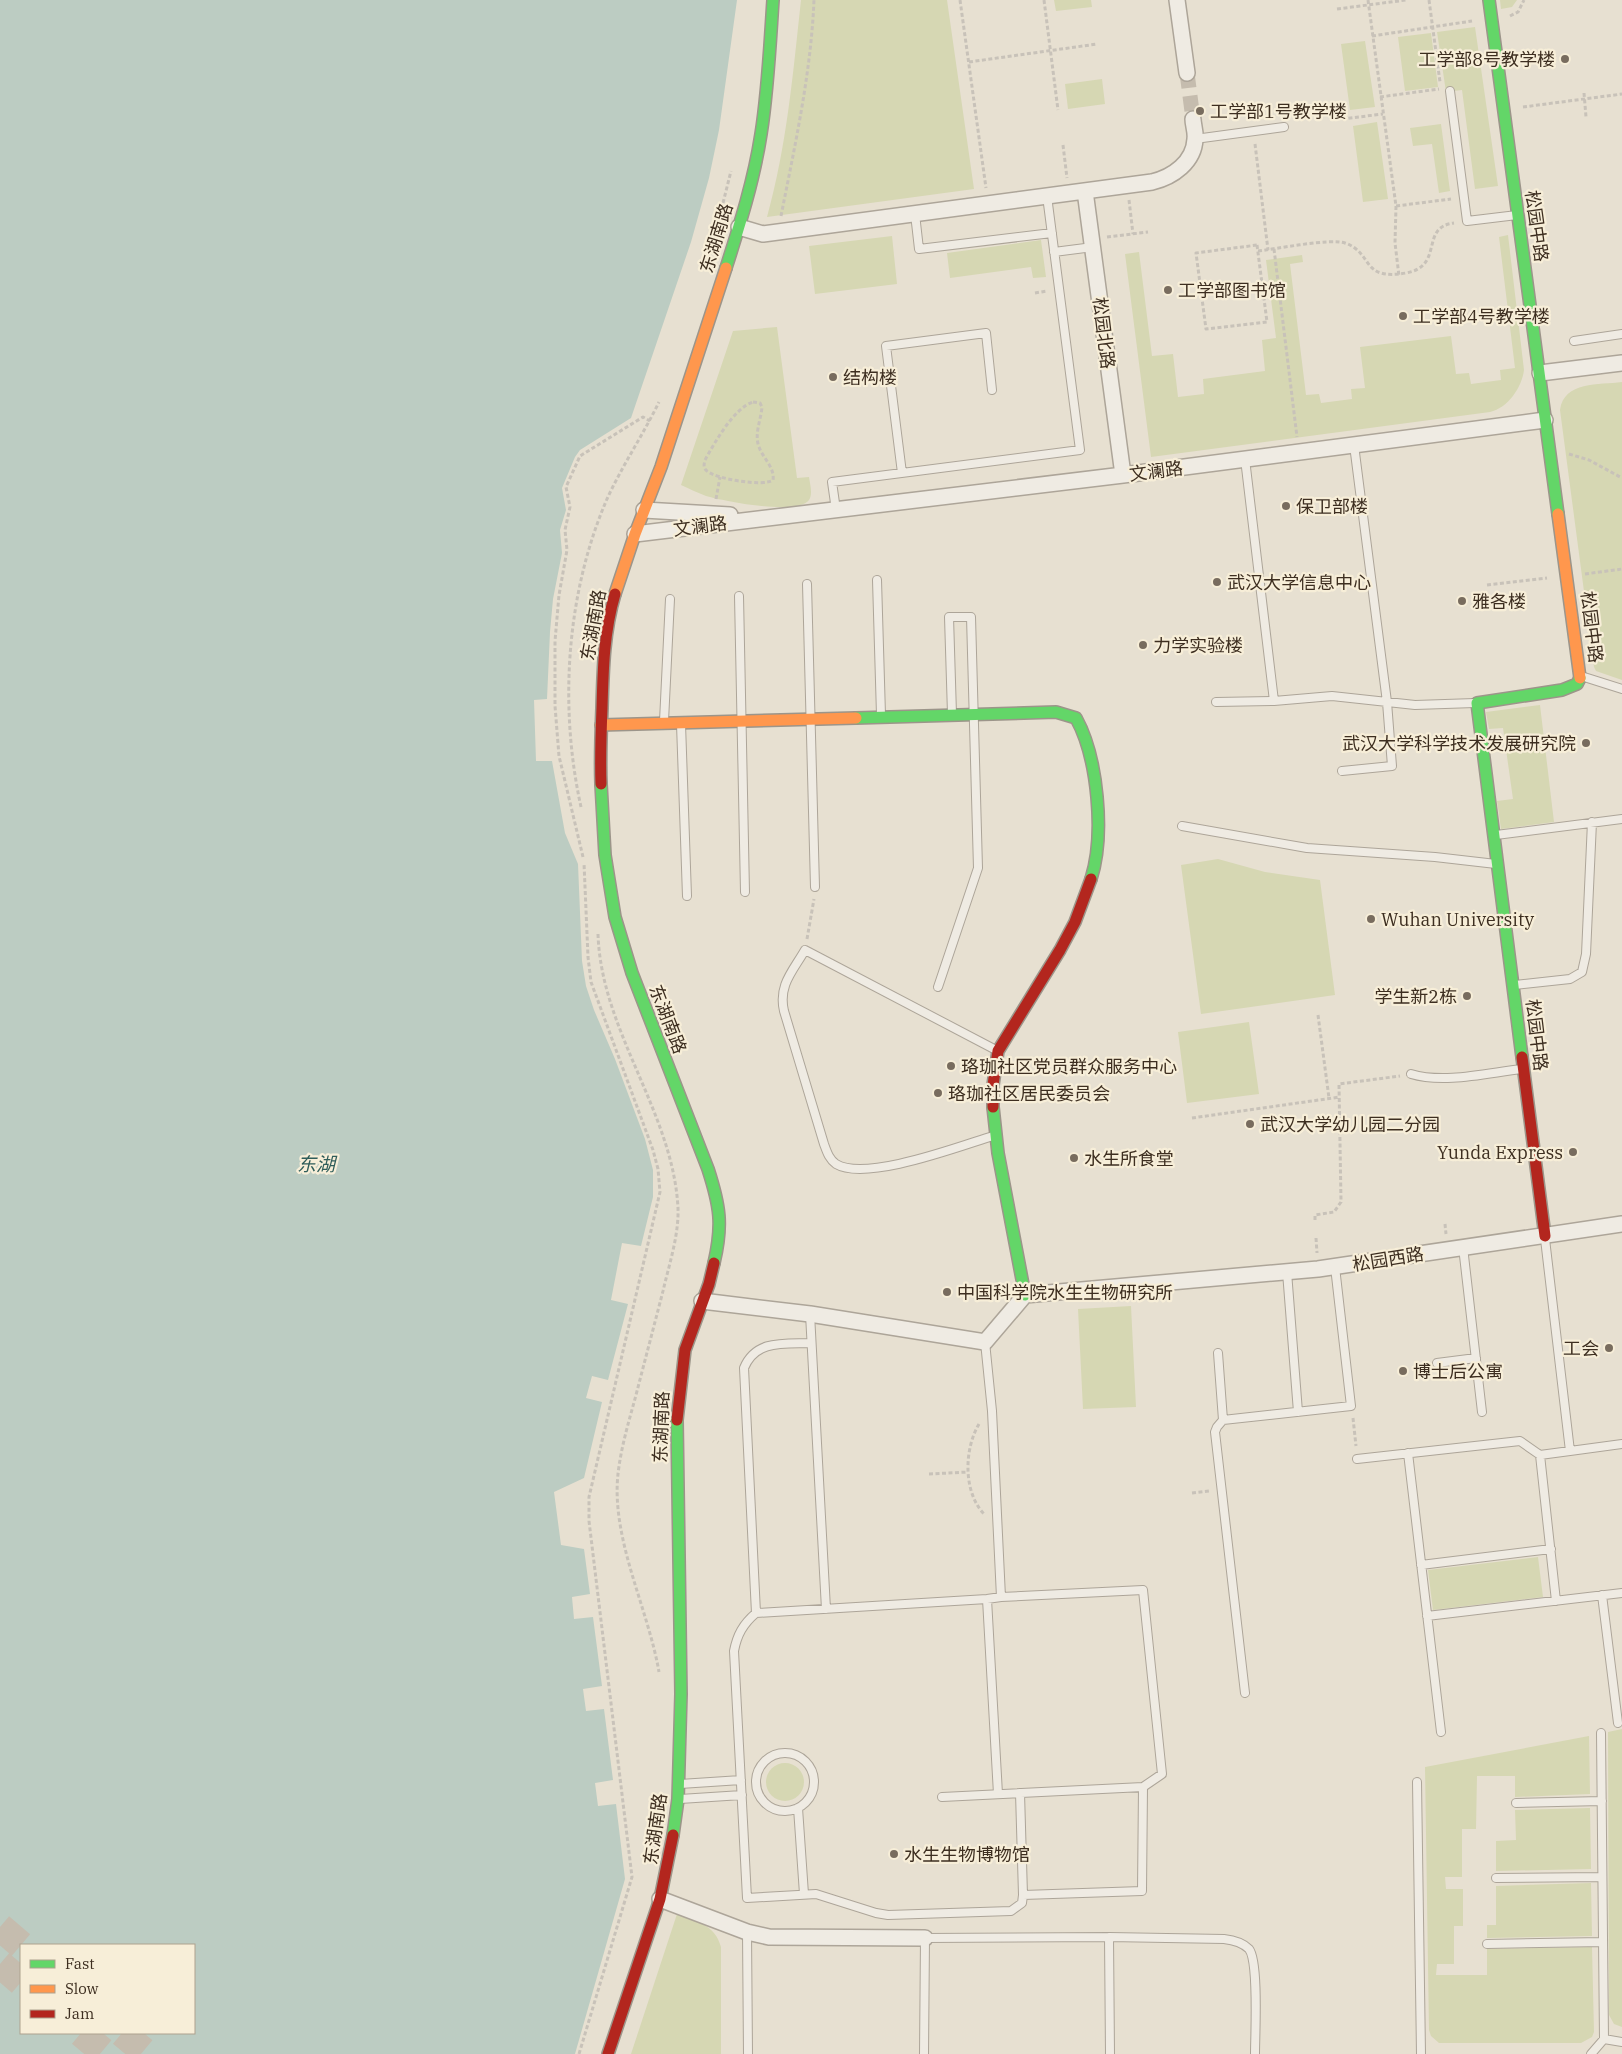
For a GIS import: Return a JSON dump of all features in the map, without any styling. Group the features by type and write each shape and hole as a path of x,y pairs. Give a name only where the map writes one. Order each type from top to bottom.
{"street":[{"name":"东湖南路","path":"608,2054 660,1899 671,1853 679,1785 681,1694 677,1411 685,1350 714,1268 720,1224 718,1201 708,1169 651,1025 618,930 605,855 600,761 606,630 614,596 661,467 739,227 760,135 769,62 773,0"},
{"path":"1177,0 1187,73"},
{"name":"松园中路","path":"1489,0 1581,676 1577,684 1562,690 1477,703 1545,1236"},
{"path":"739,227 763,234 1152,182 1171,176 1186,161 1195,139 1192,118"},
{"name":"松园北路","path":"1085,191 1123,475"},
{"path":"1540,373 1622,363"},
{"name":"文澜路","path":"635,534 1123,475 1545,420"},
{"name":"文澜路","path":"644,510 766,517"},
{"path":"601,725 1056,712 1076,718 1085,732 1096,790 1099,840 1095,864 1076,922 998,1051 993,1069 992,1097 995,1135 1025,1295 985,1342 810,1314 702,1301"},
{"name":"松园西路","path":"1025,1295 1335,1267 1622,1224"},
{"path":"660,1899 747,1932 782,1939 925,1938"}],"lane":[{"path":"1450,91 1467,221 1518,214"},
{"path":"1195,139 1284,127"},
{"path":"836,510 832,482 1080,450 1047,196"},
{"path":"915,214 919,249 1052,233"},
{"path":"1054,252 1092,243"},
{"path":"902,473 886,346 986,333 992,390"},
{"path":"1574,341 1622,334"},
{"path":"1342,770 1392,766 1387,702 1354,445"},
{"path":"1245,459 1274,700"},
{"path":"877,580 882,718"},
{"path":"807,584 815,887"},
{"path":"739,596 745,892"},
{"path":"664,724 670,599"},
{"path":"938,987 978,868 970,616 949,617 952,716"},
{"path":"1581,676 1622,689"},
{"path":"1216,702 1332,696 1424,706 1477,703"},
{"path":"681,723 687,896"},
{"path":"1494,835 1622,819"},
{"path":"1513,985 1570,979 1582,972 1586,954 1592,822"},
{"path":"1182,826 1308,848 1435,856 1498,864"},
{"path":"995,1135 914,1161 885,1167 844,1167 836,1164 829,1158 781,1000 782,990 806,950 998,1051"},
{"path":"1411,1074 1424,1078 1438,1079 1524,1069"},
{"path":"1545,1236 1570,1451"},
{"path":"1463,1247 1482,1412"},
{"path":"1222,1420 1351,1406 1335,1267"},
{"path":"1287,1272 1298,1412"},
{"path":"810,1314 826,1609"},
{"path":"985,1342 992,1411 1001,1597"},
{"path":"756,1613 744,1368 751,1355 768,1346 811,1343"},
{"path":"1218,1353 1222,1420 1215,1432 1245,1693"},
{"path":"1437,1363 1476,1358"},
{"path":"1357,1459 1520,1441 1540,1455 1622,1444"},
{"path":"1408,1453 1441,1732"},
{"path":"1540,1455 1556,1600"},
{"path":"1421,1564 1551,1549"},
{"path":"942,1798 998,1794 1142,1787 1162,1774 1143,1590 756,1613 744,1625 739,1632 734,1651 747,1898 816,1894 888,1915 1010,1911 1022,1903 1023,1895 1020,1793"},
{"path":"1427,1616 1622,1593"},
{"path":"1602,1595 1618,1723"},
{"path":"987,1600 998,1794"},
{"path":"1591,2054 1604,2039 1601,1733"},
{"path":"794,1754 810,1766 814,1775 814,1785 811,1795 798,1808 790,1811 772,1808 760,1796 756,1784 760,1768 766,1760 774,1755 794,1754"},
{"path":"679,1785 741,1782 756,1784"},
{"path":"1417,1782 1421,2054"},
{"path":"1023,1895 1142,1891 1142,1787"},
{"path":"678,1799 742,1795"},
{"path":"1516,1803 1602,1801"},
{"path":"798,1808 804,1894"},
{"path":"1496,1878 1602,1877"},
{"path":"747,1932 748,2054"},
{"path":"1109,1937 1110,2054"},
{"path":"924,2054 925,1938 1109,1937 1224,1939 1240,1942 1249,1949 1255,1971 1254,2054"},
{"path":"1487,1944 1603,1942"},
{"path":"1604,2039 1622,2042"}],"path":[{"path":"778,232 794,149 811,40 814,0"},
{"path":"960,0 988,204"},
{"path":"1044,0 1058,110"},
{"path":"1368,0 1396,206 1395,243 1399,275"},
{"path":"1336,10 1406,0"},
{"path":"1380,98 1441,89 1429,0"},
{"path":"1372,36 1514,15 1524,0"},
{"path":"969,62 1097,44"},
{"path":"1584,93 1586,117"},
{"path":"1520,107 1622,94"},
{"path":"1342,120 1383,114"},
{"path":"1254,131 1268,250"},
{"path":"1063,145 1069,193"},
{"path":"1127,186 1133,234"},
{"path":"1396,206 1464,197"},
{"path":"1258,251 1340,242 1354,248 1380,274 1399,275 1422,267 1428,260 1437,232 1443,225 1467,221"},
{"path":"1092,243 1148,232"},
{"path":"1257,245 1258,251 1267,322 1206,330 1196,253 1257,245"},
{"path":"1274,249 1299,452"},
{"path":"760,403 762,409 757,433 758,442 762,454 773,473 773,480 763,484 736,480 720,476 705,469 704,464 707,457 738,411 746,404 760,403"},
{"path":"579,2054 632,1877 588,1521 589,1497 660,1192 658,1169 653,1150 594,993 588,968 583,856 557,742 555,706 556,641 559,595 568,550 565,530 570,507 566,488 580,456 643,417 650,420"},
{"path":"1550,455 1575,454 1622,478"},
{"path":"1582,574 1622,569"},
{"path":"1487,585 1555,577"},
{"path":"806,950 815,887"},
{"path":"1318,1015 1329,1098"},
{"path":"1315,1220 1315,1215 1334,1212 1341,1202 1339,1084 1411,1074"},
{"path":"1192,1118 1340,1097"},
{"path":"1351,1406 1357,1459"},
{"path":"992,1411 980,1422 974,1433 968,1472 974,1500 988,1518 997,1523"},
{"path":"930,1474 968,1472"}],"green space":[{"path":"801,0 947,0 974,189 767,217 780,163 792,82"},
{"path":"1054,0 1091,0 1092,7 1056,11"},
{"path":"1500,0 1517,0 1512,7 1501,9"},
{"path":"1475,27 1498,186 1475,189 1462,90 1446,92 1437,32"},
{"path":"1431,33 1438,87 1405,91 1398,37"},
{"path":"1365,41 1375,107 1350,110 1341,44"},
{"path":"1102,79 1105,104 1068,109 1065,84"},
{"path":"1377,122 1388,199 1363,202 1353,126"},
{"path":"1441,124 1450,191 1439,193 1432,144 1413,146 1410,128"},
{"path":"1508,235 1524,370 1523,377 1513,396 1497,410 1151,457 1125,254 1139,252 1152,356 1173,354 1178,397 1204,394 1203,379 1265,371 1262,340 1276,338 1266,260 1302,255 1303,262 1290,264 1306,395 1319,394 1321,403 1352,399 1351,389 1365,388 1360,347 1451,336 1456,374 1469,373 1471,384 1501,380 1500,370 1515,368 1499,237"},
{"path":"892,236 897,284 815,294 809,246"},
{"path":"1041,240 1046,277 1033,278 1031,267 950,278 947,253"},
{"path":"777,327 797,478 809,477 811,492 809,500 802,505 791,507 760,506 706,496 681,485 733,331"},
{"path":"1622,382 1622,680 1596,671 1594,667 1560,410 1568,394 1575,389 1584,386"},
{"path":"1540,705 1554,822 1501,829 1497,801 1513,799 1503,728 1489,729 1486,712"},
{"path":"1218,859 1265,872 1320,880 1335,995 1201,1014 1181,865"},
{"path":"1249,1022 1259,1094 1187,1103 1178,1032"},
{"path":"1131,1306 1136,1407 1083,1409 1078,1309"},
{"path":"1538,1557 1543,1597 1433,1610 1428,1570"},
{"path":"1622,1729 1622,2027 1614,2024 1609,2015 1608,1732"},
{"path":"1589,1736 1590,1794 1515,1797 1515,1776 1477,1776 1476,1829 1462,1829 1462,1877 1445,1877 1446,1889 1463,1889 1463,1926 1454,1926 1454,1964 1437,1964 1436,1975 1487,1975 1487,1949 1592,1947 1594,2032 1592,2037 1581,2043 1439,2043 1431,2036 1429,2030 1425,1767"},
{"path":"785,1763 798,1769 804,1782 798,1795 785,1801 772,1795 766,1782 772,1769"},
{"path":"1590,1808 1591,1869 1496,1871 1496,1841 1516,1840 1515,1810"},
{"path":"1591,1883 1592,1936 1487,1938 1487,1925 1496,1925 1496,1886"},
{"path":"677,1914 704,1925 714,1933 721,1947 721,2054 631,2054"}],"water":[{"name":"东湖","path":"0,0 737,0 719,130 709,178 691,242 631,418 580,450 575,457 562,488 566,510 560,530 562,553 553,599 547,699 534,700 536,761 552,761 565,833 578,864 582,961 586,986 645,1139 653,1170 653,1197 641,1246 622,1243 611,1300 628,1304 608,1380 592,1376 586,1398 602,1402 584,1478 554,1492 561,1545 584,1549 590,1594 572,1597 574,1619 593,1617 602,1686 583,1689 586,1711 604,1709 613,1780 595,1783 598,1806 616,1804 625,1879 575,2054 0,2054"}],"tunnel":[{"path":"1187,73 1193,119"},
{"path":"0,1927 20,1944"},
{"path":"0,1964 20,1981"},
{"path":"82,2034 106,2054"},
{"path":"123,2034 147,2054"}],"traffic: fast":[{"path":"726,268 746,202 758,151 767,84 773,0"},
{"path":"1489,0 1558,514"},
{"path":"1522,1057 1477,703 1562,690 1577,684 1580,678"},
{"path":"856,718 1056,712 1076,718 1090,754 1097,797 1098,841 1091,879"},
{"path":"601,784 605,855 615,917 632,973 708,1169 718,1205 719,1237 714,1263"},
{"path":"993,1107 998,1153 1025,1295"},
{"path":"673,1835 678,1799 681,1694 677,1420"}],"traffic: slow":[{"path":"615,594 635,534 661,467 726,268"},
{"path":"1558,514 1580,678"},
{"path":"601,725 856,718"}],"traffic: jam":[{"path":"601,784 606,636 615,594"},
{"path":"993,1107 993,1085 998,1051 1060,950 1075,922 1091,879"},
{"path":"1522,1057 1545,1236"},
{"path":"677,1420 685,1350 709,1284 714,1263"},
{"path":"608,2054 660,1899 673,1835"}],"place":[{"name":"工学部8号教学楼","path":"1565,59"},
{"name":"工学部1号教学楼","path":"1200,111"},
{"name":"工学部图书馆","path":"1168,290"},
{"name":"工学部4号教学楼","path":"1403,316"},
{"name":"结构楼","path":"833,377"},
{"name":"保卫部楼","path":"1286,506"},
{"name":"武汉大学信息中心","path":"1217,582"},
{"name":"雅各楼","path":"1462,601"},
{"name":"力学实验楼","path":"1143,645"},
{"name":"武汉大学科学技术发展研究院","path":"1586,743"},
{"name":"Wuhan University","path":"1371,919"},
{"name":"学生新2栋","path":"1467,996"},
{"name":"珞珈社区党员群众服务中心","path":"951,1066"},
{"name":"珞珈社区居民委员会","path":"938,1093"},
{"name":"武汉大学幼儿园二分园","path":"1250,1124"},
{"name":"Yunda Express","path":"1573,1152"},
{"name":"水生所食堂","path":"1074,1158"},
{"name":"中国科学院水生生物研究所","path":"947,1292"},
{"name":"工会","path":"1609,1348"},
{"name":"博士后公寓","path":"1403,1371"},
{"name":"水生生物博物馆","path":"894,1854"}]}
